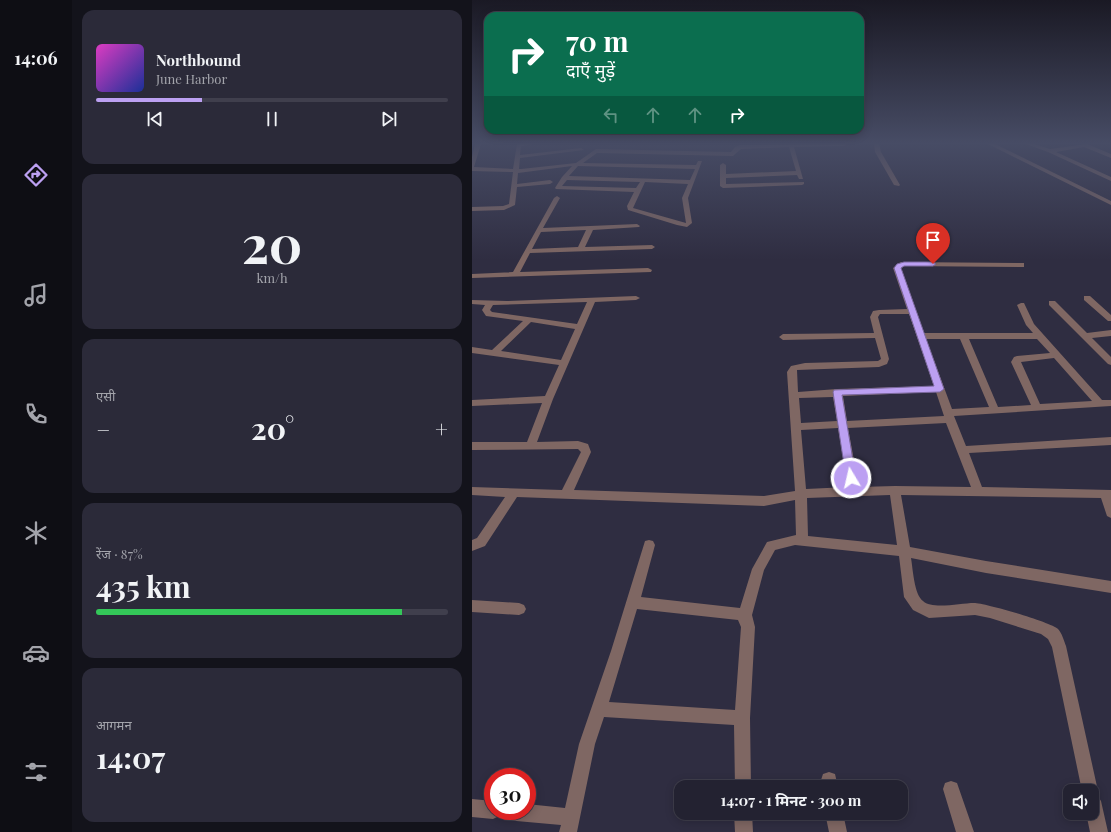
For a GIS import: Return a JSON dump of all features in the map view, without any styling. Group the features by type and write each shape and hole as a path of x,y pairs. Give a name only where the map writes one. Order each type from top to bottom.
{"street":[{"path":"472,209 509,208 512,206 514,183"},
{"path":"514,186 543,183"},
{"path":"561,183 558,188 638,190"},
{"path":"642,183 629,208 630,209 687,225 689,223 685,198 692,183"},
{"path":"722,183 722,186 804,186 803,183"},
{"path":"1071,183 1111,203"},
{"path":"1098,196 1111,194"},
{"path":"515,275 557,198"},
{"path":"539,230 637,226"},
{"path":"581,249 590,228"},
{"path":"527,251 652,247"},
{"path":"978,491 949,416 897,268 904,264 1021,265"},
{"path":"472,276 648,270"},
{"path":"472,302 490,303 636,298"},
{"path":"1087,298 1111,319"},
{"path":"531,445 548,399 592,300"},
{"path":"490,303 486,310 489,314 581,327"},
{"path":"1052,303 1111,362"},
{"path":"1021,305 1030,325 1100,404"},
{"path":"802,541 801,494 792,372 794,368 799,366 879,364 884,362 874,317 876,313 913,311"},
{"path":"494,353 529,320"},
{"path":"1086,336 1111,333"},
{"path":"783,337 879,335"},
{"path":"921,336 1040,336"},
{"path":"964,337 995,410"},
{"path":"472,350 564,363"},
{"path":"1037,408 1016,362 1017,359 1055,355"},
{"path":"794,395 837,392 940,389"},
{"path":"837,392 854,491"},
{"path":"472,403 548,399"},
{"path":"797,427 949,416 995,410 1111,403"},
{"path":"962,450 1111,441"},
{"path":"472,446 578,445 584,447 586,452 566,494"},
{"path":"895,490 911,597 918,606 929,612 975,609 990,612 1044,629 1053,634 1059,646 1089,784"},
{"path":"472,491 764,501 801,494 895,490 1108,494 1111,513"},
{"path":"472,547 481,542 514,492"},
{"path":"743,780 742,718 748,627 745,615 758,569 771,546 795,540 904,551 986,567 1111,587"},
{"path":"536,818 570,825 587,744 649,545"},
{"path":"632,602 741,614 746,619"},
{"path":"472,606 519,609"},
{"path":"598,709 742,718"},
{"path":"951,789 965,832"},
{"path":"472,808 484,809"},
{"path":"743,820 744,832"},
{"path":"835,820 838,832"},
{"path":"1096,820 1098,832"}],"route":[{"path":"851,478 837,392 940,389 897,268 904,264 933,264"}]}
